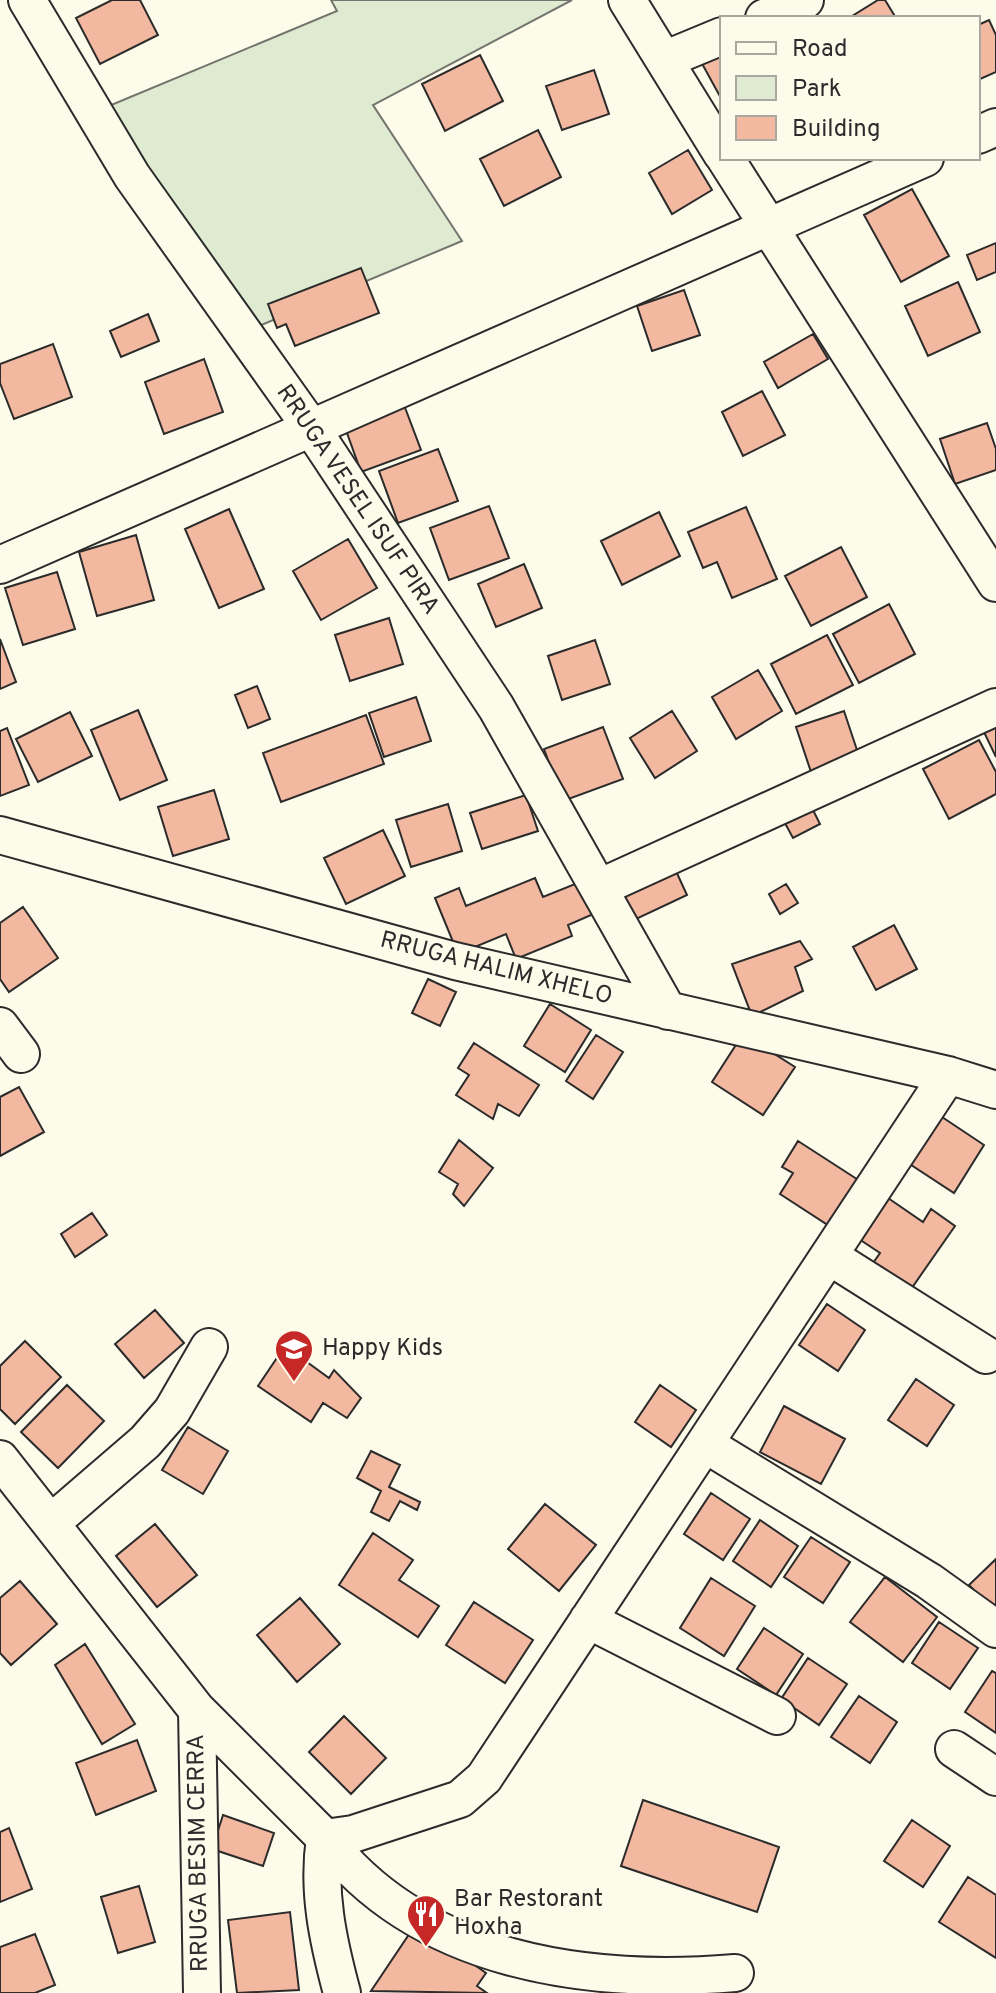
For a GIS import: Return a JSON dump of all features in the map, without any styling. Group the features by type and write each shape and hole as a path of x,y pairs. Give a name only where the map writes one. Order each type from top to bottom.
{"street":[{"name":"RRUGA VESEL ISUF PIRA","path":"27,0 132,176 312,429 496,707 668,1011"},
{"path":"627,0 720,151"},
{"path":"769,16 805,0"},
{"path":"664,60 720,37"},
{"path":"726,160 996,583"},
{"path":"0,565 921,160"},
{"path":"599,888 996,707"},
{"name":"RRUGA HALIM XHELO","path":"0,835 455,961 948,1075 996,1090"},
{"path":"325,1838 353,1834 460,1799 484,1778 948,1075"},
{"path":"829,1256 986,1355"},
{"path":"51,1523 145,1442 172,1411 209,1347"},
{"path":"705,1444 929,1581 996,1629"},
{"name":"RRUGA BESIM CERRA","path":"0,1459 197,1710 202,1993"},
{"path":"588,1620 777,1716"},
{"path":"197,1710 325,1838 350,1871 390,1903 434,1930 487,1950 573,1971 666,1979 735,1973"},
{"path":"954,1749 996,1777"},
{"path":"325,1838 320,1870 327,1935 342,1993"}],"green space":[{"path":"331,0 572,0 373,105 462,241 259,326 104,108 337,11"}],"building":[{"path":"112,0 140,0 158,35 100,64 76,18"},
{"path":"878,0 885,0 895,16 852,16"},
{"path":"989,20 996,35 996,72 980,79 980,24"},
{"path":"720,49 720,96 700,60"},
{"path":"480,55 503,101 445,131 422,84"},
{"path":"594,70 609,114 562,130 546,86"},
{"path":"538,130 561,177 504,206 480,159"},
{"path":"688,150 712,190 672,214 649,173"},
{"path":"912,189 949,256 901,282 864,215"},
{"path":"996,243 996,272 977,280 967,255"},
{"path":"361,268 379,313 295,346 286,324 277,328 268,304"},
{"path":"958,282 980,332 928,356 905,306"},
{"path":"684,290 700,335 652,351 637,306"},
{"path":"148,314 159,341 121,357 110,331"},
{"path":"813,334 828,359 778,388 764,362"},
{"path":"53,344 72,397 14,419 0,383 0,364"},
{"path":"204,359 223,412 164,434 145,382"},
{"path":"762,391 785,435 743,456 722,412"},
{"path":"401,397 421,450 361,472 342,419"},
{"path":"987,423 996,449 996,470 955,484 940,439"},
{"path":"438,449 458,501 398,523 379,471"},
{"path":"489,506 509,558 449,580 430,528"},
{"path":"746,507 777,579 732,598 717,562 703,568 688,532"},
{"path":"229,509 264,589 219,608 185,529"},
{"path":"659,512 680,556 622,585 601,541"},
{"path":"136,535 154,600 97,616 79,552"},
{"path":"348,539 377,588 321,620 293,571"},
{"path":"841,547 867,597 811,626 785,576"},
{"path":"524,564 542,608 496,627 478,584"},
{"path":"57,572 75,629 23,645 5,588"},
{"path":"889,604 915,654 859,683 833,634"},
{"path":"389,618 403,664 350,681 335,635"},
{"path":"827,635 853,685 796,714 771,664"},
{"path":"0,639 16,682 0,689"},
{"path":"595,640 610,684 562,700 548,656"},
{"path":"758,670 782,711 736,739 712,697"},
{"path":"257,686 270,719 248,728 235,695"},
{"path":"416,697 431,741 384,757 369,713"},
{"path":"138,710 167,780 120,800 91,730"},
{"path":"672,711 697,751 655,778 630,738"},
{"path":"844,711 859,756 811,772 796,727"},
{"path":"70,712 92,756 38,782 16,739"},
{"path":"366,715 384,764 281,802 263,753"},
{"path":"996,724 996,757 983,730"},
{"path":"603,727 623,779 563,801 544,749"},
{"path":"7,728 29,785 0,796 0,731"},
{"path":"979,740 996,772 996,794 949,819 923,769"},
{"path":"214,790 229,839 173,856 158,807"},
{"path":"526,795 538,831 482,849 470,813"},
{"path":"808,800 820,824 793,838 780,814"},
{"path":"448,804 462,851 411,867 396,820"},
{"path":"383,830 405,876 346,904 324,858"},
{"path":"664,845 687,895 634,920 611,870"},
{"path":"535,878 543,897 585,880 598,912 568,925 572,936 516,959 506,934 458,954 435,898 459,888 466,906"},
{"path":"786,884 798,903 780,914 769,894"},
{"path":"23,907 58,958 9,992 0,979 0,923"},
{"path":"894,925 917,969 876,990 853,947"},
{"path":"800,941 812,959 795,967 803,991 752,1016 732,964"},
{"path":"428,979 456,992 440,1026 412,1013"},
{"path":"550,1004 591,1030 565,1072 524,1046"},
{"path":"743,1034 795,1067 763,1115 712,1082"},
{"path":"596,1035 623,1052 593,1099 566,1081"},
{"path":"474,1043 539,1085 519,1116 498,1104 493,1119 456,1095 469,1075 458,1068"},
{"path":"19,1087 44,1132 0,1156 0,1097"},
{"path":"933,1111 984,1145 954,1193 902,1159"},
{"path":"459,1140 493,1168 464,1206 453,1194 458,1184 439,1172"},
{"path":"798,1141 863,1183 834,1229 780,1194 793,1173 782,1167"},
{"path":"888,1198 923,1222 931,1209 955,1226 909,1292 871,1266 880,1253 859,1239"},
{"path":"92,1213 107,1235 75,1257 61,1234"},
{"path":"827,1304 865,1330 838,1371 799,1345"},
{"path":"155,1310 184,1343 144,1378 115,1344"},
{"path":"25,1341 61,1377 15,1424 0,1409 0,1366"},
{"path":"285,1346 329,1378 334,1370 361,1398 347,1418 323,1403 311,1422 258,1386"},
{"path":"916,1379 954,1405 927,1446 888,1420"},
{"path":"67,1385 104,1421 58,1468 21,1432"},
{"path":"660,1385 696,1410 671,1447 635,1422"},
{"path":"784,1406 845,1439 821,1484 760,1452"},
{"path":"188,1427 228,1451 203,1494 162,1470"},
{"path":"371,1451 400,1465 389,1487 420,1502 417,1510 400,1501 389,1521 371,1512 381,1491 357,1478"},
{"path":"711,1493 750,1519 723,1560 684,1534"},
{"path":"545,1504 596,1545 559,1591 508,1549"},
{"path":"760,1520 798,1546 771,1587 733,1561"},
{"path":"155,1524 197,1575 157,1607 116,1556"},
{"path":"373,1533 413,1560 399,1580 439,1606 418,1637 339,1585"},
{"path":"811,1537 850,1562 823,1603 784,1577"},
{"path":"996,1559 996,1613 969,1585"},
{"path":"885,1577 937,1617 903,1662 850,1622"},
{"path":"711,1578 755,1606 724,1656 680,1628"},
{"path":"20,1581 57,1624 11,1665 0,1653 0,1598"},
{"path":"300,1598 340,1644 297,1682 257,1635"},
{"path":"474,1602 533,1640 505,1683 446,1645"},
{"path":"939,1622 978,1648 950,1689 912,1663"},
{"path":"764,1628 803,1654 776,1695 737,1669"},
{"path":"85,1644 135,1724 102,1744 55,1665"},
{"path":"808,1658 847,1684 819,1725 781,1699"},
{"path":"992,1671 996,1673 996,1733 965,1712"},
{"path":"859,1696 897,1722 870,1763 831,1737"},
{"path":"344,1716 386,1758 351,1794 309,1752"},
{"path":"137,1740 156,1791 96,1815 76,1763"},
{"path":"643,1800 779,1847 757,1912 621,1866"},
{"path":"223,1815 274,1833 263,1866 212,1849"},
{"path":"912,1820 950,1846 923,1887 884,1861"},
{"path":"9,1828 32,1889 0,1902 0,1832"},
{"path":"968,1877 996,1895 996,1958 939,1922"},
{"path":"139,1886 155,1942 118,1953 101,1897"},
{"path":"290,1912 299,1990 237,1993 228,1920"},
{"name":"Bar Restorant Hoxha","path":"416,1924 486,1973 477,1986 487,1993 371,1991"},
{"path":"35,1934 55,1985 35,1993 0,1993 0,1947"}],"place":[{"name":"Happy Kids","path":"294,1383"},
{"name":"Bar Restorant Hoxha","path":"426,1948"}]}
